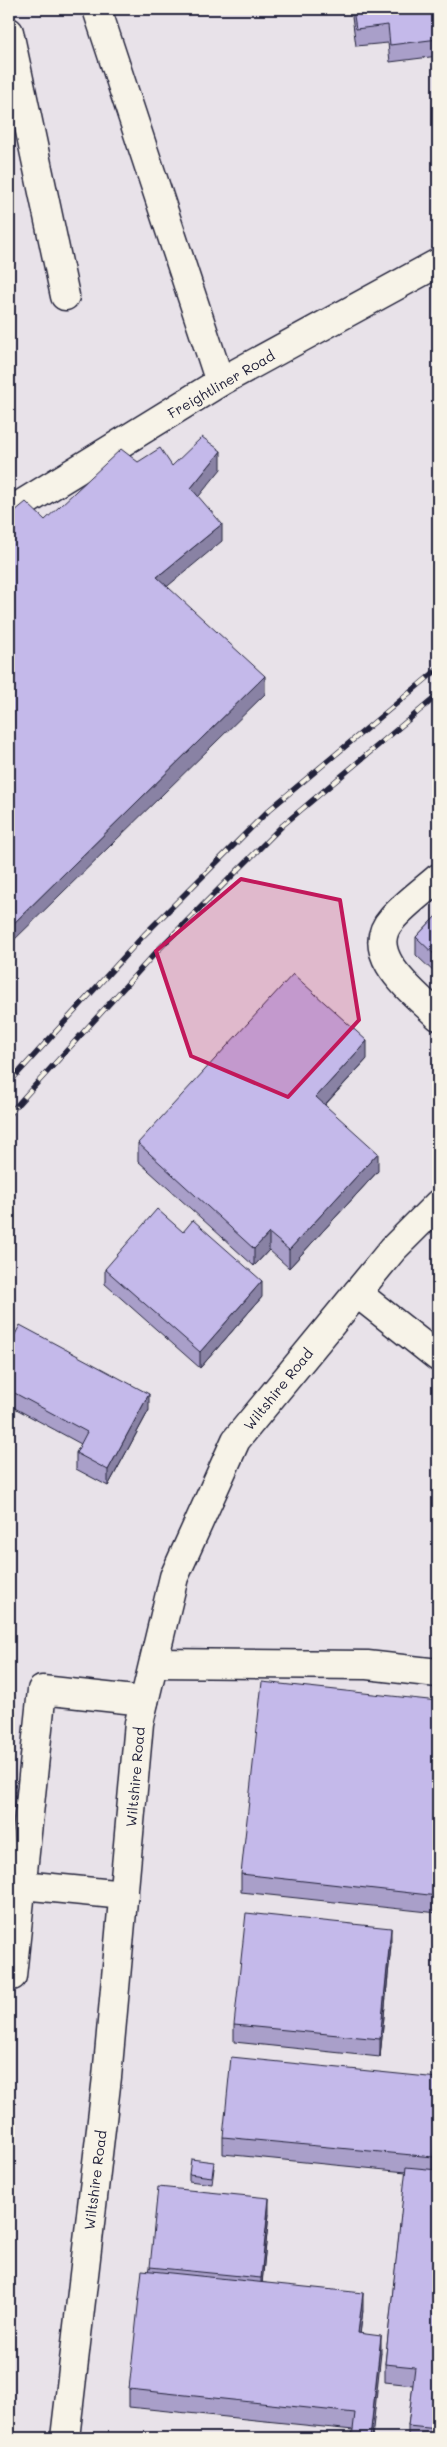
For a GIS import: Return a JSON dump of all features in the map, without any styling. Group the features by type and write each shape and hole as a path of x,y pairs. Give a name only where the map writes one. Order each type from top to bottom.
{"street":[{"path":"98,9 220,382"},
{"path":"9,32 65,296"},
{"name":"Freightliner Road","path":"9,512 220,382 438,263"},
{"path":"438,878 392,919 383,937 384,954 394,973 438,1016"},
{"name":"Wiltshire Road","path":"65,2438 108,2078 139,1723 174,1578 236,1440 393,1249 438,1204"},
{"path":"357,1293 438,1357"},
{"path":"154,1663 367,1665 438,1673"},
{"path":"12,1976 42,1690 144,1701"},
{"path":"22,1885 124,1895"}],"highlighted area":[{"path":"241,879 340,900 359,1020 288,1097 191,1056 156,951"}],"shaded area":[{"path":"9,9 438,9 438,2438 9,2438"}],"building":[{"path":"353,9 438,9 438,39 390,45 388,25 356,29"},
{"path":"202,437 221,451 191,488 222,524 157,577 265,676 9,928 9,516 26,502 45,520 121,449 138,462 160,448 172,466"},
{"path":"438,914 438,958 416,937"},
{"path":"293,974 367,1041 316,1097 378,1153 289,1250 269,1233 254,1249 138,1143"},
{"path":"157,1209 183,1232 193,1220 262,1281 200,1352 105,1269"},
{"path":"20,1325 149,1394 108,1470 76,1453 87,1432 9,1390 9,1346"},
{"path":"262,1682 438,1701 438,1896 241,1874"},
{"path":"246,1913 391,1928 380,2039 234,2025"},
{"path":"231,2057 438,2078 438,2108 433,2157 223,2137"},
{"path":"191,2159 214,2162 212,2177 189,2174"},
{"path":"406,2167 438,2170 438,2429 408,2426 415,2367 385,2364"},
{"path":"158,2187 269,2198 261,2278 150,2267"},
{"path":"142,2270 363,2293 358,2333 381,2336 370,2438 352,2438 355,2413 129,2389"}],"railway":[{"path":"9,1083 144,935 269,810 438,669"},
{"path":"9,1114 159,949 283,825 438,695"}]}
